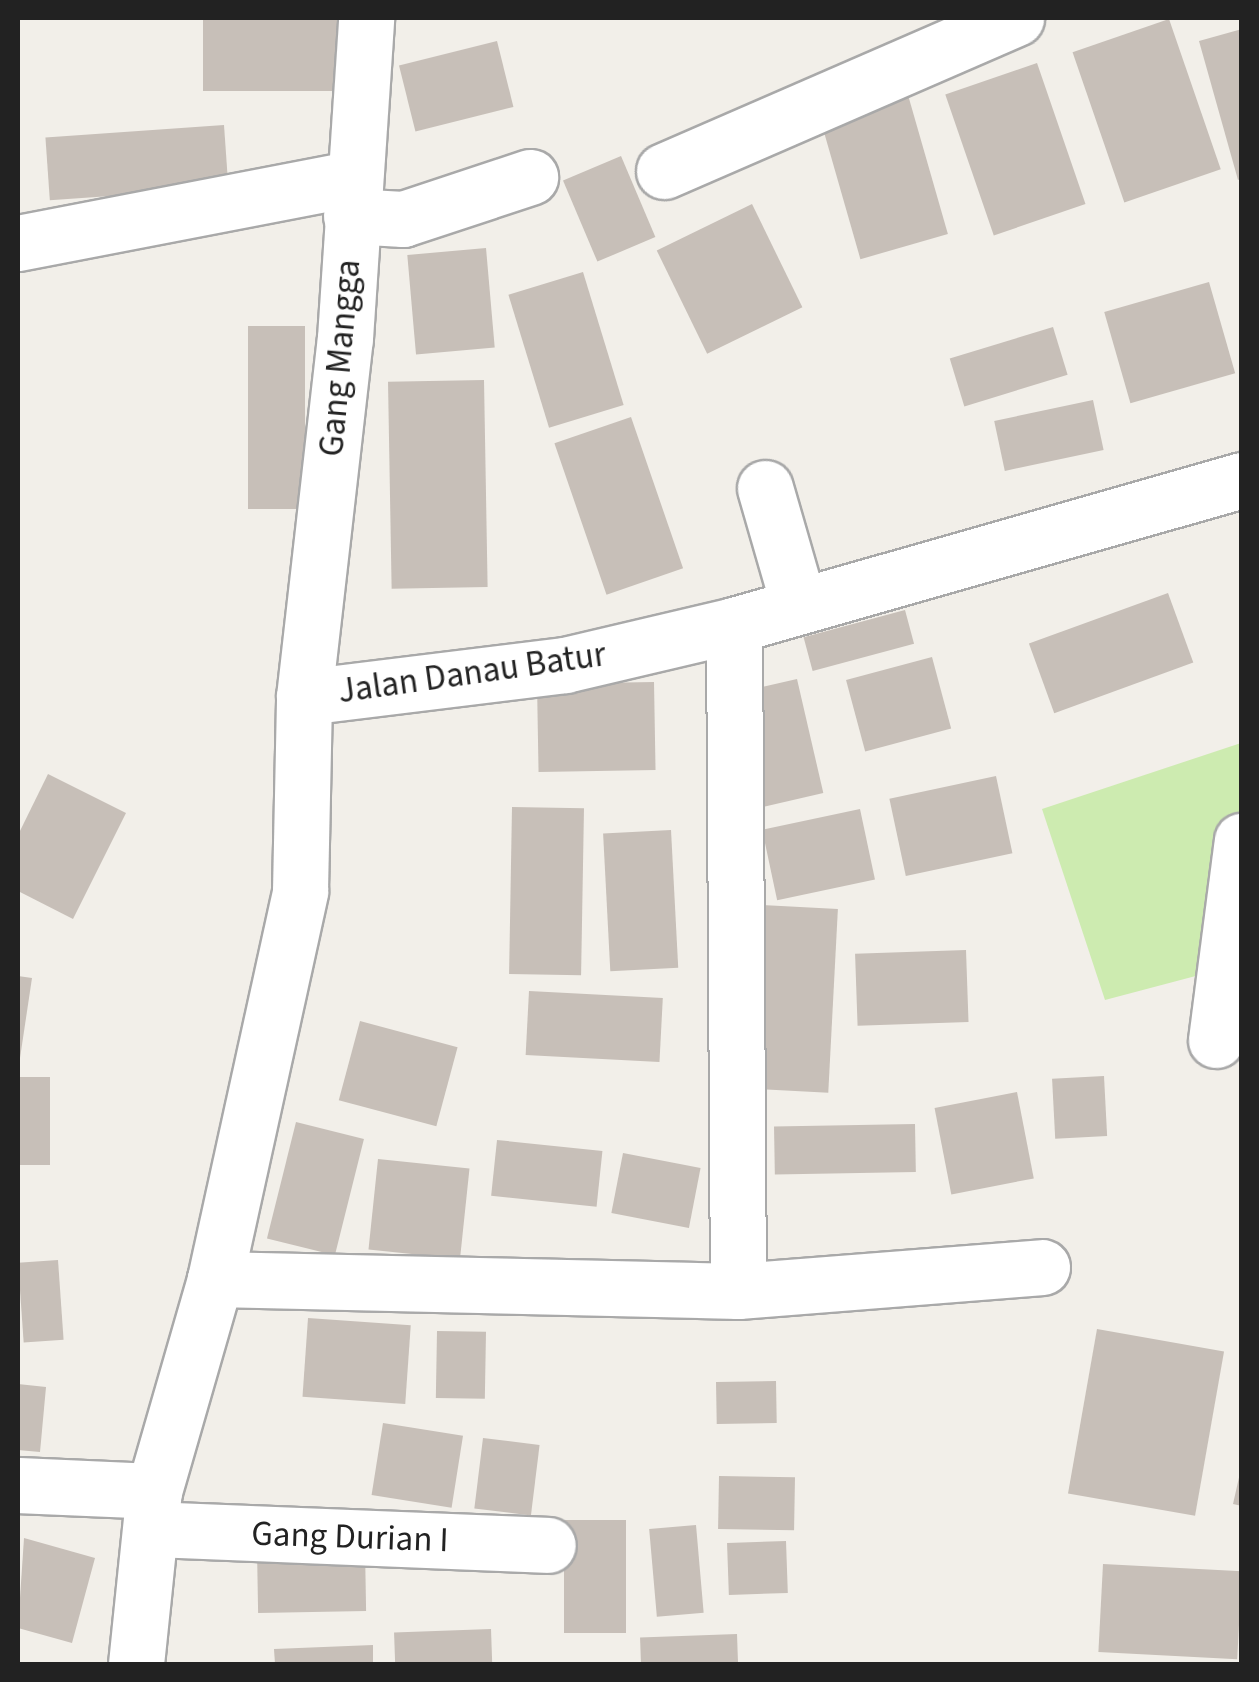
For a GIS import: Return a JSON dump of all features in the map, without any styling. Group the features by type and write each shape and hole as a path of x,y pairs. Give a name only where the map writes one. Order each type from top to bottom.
{"street":[{"name":"Gang Mangga","path":"304,698 345,338 366,18"},
{"path":"664,172 1016,18"},
{"path":"18,244 352,197 404,219 530,176"},
{"name":"Jalan Danau Batur","path":"135,1664 153,1510 215,1280 300,890 304,698 564,665 734,625 798,602 1242,480"},
{"path":"764,488 798,602"},
{"path":"734,625 738,1291"},
{"path":"1216,1040 1242,842"},
{"path":"215,1280 738,1291 1042,1267"},
{"name":"Gang Durian I","path":"18,1485 153,1510 548,1546"}],"green space":[{"path":"1241,743 1241,964 1105,1000 1042,809"}],"building":[{"path":"203,18 338,18 338,91 203,91"},
{"path":"1169,19 1221,169 1124,203 1073,52"},
{"path":"1242,29 1242,178 1238,180 1199,41"},
{"path":"497,41 513,107 415,131 399,65"},
{"path":"1037,63 1086,204 994,235 945,95"},
{"path":"906,88 948,234 860,259 819,113"},
{"path":"224,125 228,188 50,200 45,137"},
{"path":"621,156 655,237 597,262 563,181"},
{"path":"752,204 802,307 707,354 657,250"},
{"path":"486,248 495,348 416,355 407,255"},
{"path":"583,272 624,405 549,428 508,295"},
{"path":"1209,282 1235,373 1130,403 1104,312"},
{"path":"248,326 305,326 305,509 248,509"},
{"path":"1053,327 1068,375 964,406 950,359"},
{"path":"484,380 488,587 392,589 388,382"},
{"path":"1093,400 1104,450 1005,471 994,421"},
{"path":"631,417 683,568 607,595 554,443"},
{"path":"1168,593 1193,663 1054,713 1029,644"},
{"path":"905,610 914,644 813,671 804,637"},
{"path":"932,657 951,728 865,752 846,680"},
{"path":"797,679 823,793 764,807 738,693"},
{"path":"654,682 656,770 539,772 537,684"},
{"path":"48,774 126,813 73,919 18,891 18,835"},
{"path":"996,776 1012,853 906,876 889,799"},
{"path":"512,807 584,808 581,975 509,974"},
{"path":"860,809 875,879 777,900 762,830"},
{"path":"671,830 678,968 610,971 603,834"},
{"path":"761,905 838,909 828,1093 751,1089"},
{"path":"966,950 969,1022 858,1026 855,954"},
{"path":"18,976 32,978 20,1058 18,1058"},
{"path":"529,991 663,998 659,1062 526,1055"},
{"path":"360,1021 458,1047 436,1126 339,1100"},
{"path":"1104,1076 1107,1136 1055,1139 1052,1079"},
{"path":"18,1077 50,1077 50,1165 18,1165"},
{"path":"1017,1092 1034,1178 951,1194 935,1108"},
{"path":"296,1122 364,1139 335,1255 267,1238"},
{"path":"915,1124 916,1172 775,1174 774,1126"},
{"path":"497,1140 602,1151 597,1207 491,1196"},
{"path":"623,1153 701,1168 689,1228 611,1213"},
{"path":"378,1159 469,1169 460,1259 368,1250"},
{"path":"58,1260 64,1340 24,1343 18,1263"},
{"path":"308,1318 411,1325 405,1404 302,1397"},
{"path":"1097,1329 1224,1351 1195,1516 1068,1493"},
{"path":"437,1331 486,1332 485,1399 436,1398"},
{"path":"776,1381 777,1423 717,1424 716,1382"},
{"path":"18,1384 46,1387 40,1452 18,1450"},
{"path":"383,1423 463,1436 452,1508 372,1495"},
{"path":"483,1438 540,1445 531,1515 474,1508"},
{"path":"1242,1474 1242,1506 1233,1504"},
{"path":"719,1476 795,1477 794,1530 718,1529"},
{"path":"564,1520 626,1520 626,1633 564,1633"},
{"path":"696,1525 704,1613 657,1617 649,1529"},
{"path":"24,1538 95,1558 72,1643 18,1628"},
{"path":"786,1541 788,1593 729,1595 727,1543"},
{"path":"365,1548 366,1611 258,1613 257,1550"},
{"path":"1103,1564 1242,1571 1237,1659 1098,1652"},
{"path":"491,1629 492,1664 395,1664 394,1632"},
{"path":"737,1634 738,1664 641,1664 640,1637"},
{"path":"373,1645 373,1664 275,1664 274,1649"}]}
